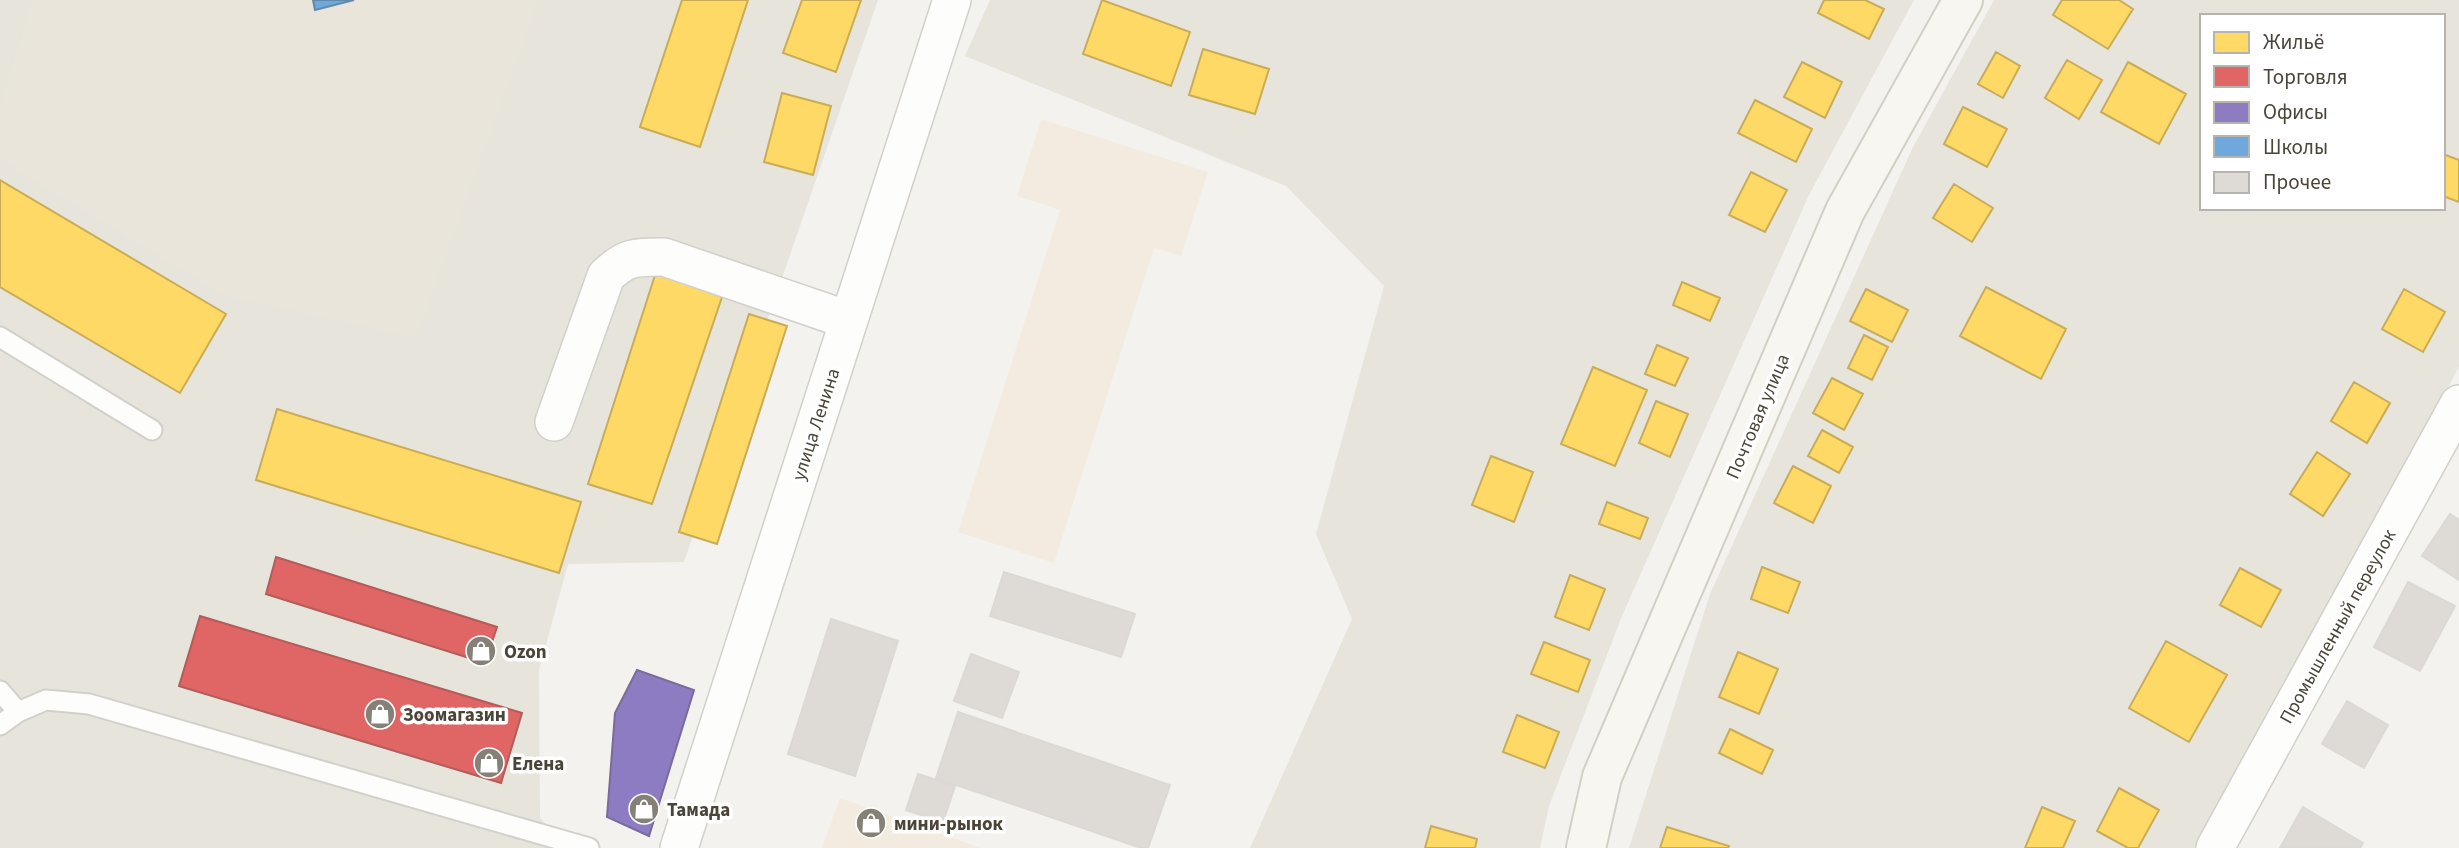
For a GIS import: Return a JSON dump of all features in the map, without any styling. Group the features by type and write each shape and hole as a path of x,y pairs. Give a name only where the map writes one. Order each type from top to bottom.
{"main road":[{"name":"Почтовая улица","path":"1586,848 1602,777 1845,211 1963,0"}],"street":[{"name":"улица Ленина","path":"679,848 951,0"},
{"path":"554,422 606,276 621,261 664,257 848,320"},
{"name":"Промышленный переулок","path":"2215,848 2459,404"}],"lane":[{"path":"0,337 152,430"},
{"path":"0,691 18,712"},
{"path":"0,725 18,712 46,700 89,704 589,848"}],"shaded area":[{"path":"0,0 878,0 684,562 568,564 539,670 540,817 562,848 0,848"},
{"path":"33,0 539,0 416,338 224,295 0,159 0,104"},
{"path":"990,0 1914,0 1809,195 1622,616 1549,806 1540,848 1250,848 1352,619 1316,534 1384,286 1286,186 965,56"},
{"path":"1994,0 2459,0 2459,367 2199,848 1629,848 1710,594 1913,147"},
{"path":"1041,119 1208,172 1181,256 1154,248 1054,563 958,532 1060,210 1017,196"},
{"name":"мини-рынок","path":"840,798 981,848 822,848"}],"building: Жильё":[{"path":"682,0 748,0 700,147 640,127"},
{"path":"802,0 861,0 836,72 783,53"},
{"path":"1102,0 1190,32 1171,86 1083,54"},
{"path":"1824,0 1865,0 1884,9 1869,39 1818,13"},
{"path":"2062,0 2119,0 2133,9 2108,49 2053,15"},
{"path":"1203,49 1269,69 1255,114 1189,95"},
{"path":"1996,52 2020,66 2003,98 1978,84"},
{"path":"2067,60 2102,80 2079,119 2045,98"},
{"path":"1802,62 1842,82 1825,118 1784,97"},
{"path":"2128,62 2186,94 2159,144 2101,112"},
{"path":"782,93 831,106 813,175 764,162"},
{"path":"1755,100 1812,129 1796,162 1738,133"},
{"path":"1963,107 2007,129 1987,167 1944,144"},
{"path":"2445,155 2459,160 2459,202 2445,197"},
{"path":"1751,172 1787,190 1765,232 1729,215"},
{"path":"0,180 226,314 180,393 0,287"},
{"path":"1954,184 1993,208 1972,242 1933,218"},
{"path":"656,272 722,297 652,504 588,484"},
{"path":"1682,282 1720,298 1710,321 1673,305"},
{"path":"1986,287 2066,329 2041,379 1960,336"},
{"path":"1866,289 1908,310 1892,342 1850,321"},
{"path":"2404,289 2445,312 2423,352 2382,329"},
{"path":"749,314 787,326 717,544 679,532"},
{"path":"1864,335 1888,347 1872,380 1848,368"},
{"path":"1657,345 1688,358 1675,386 1645,374"},
{"path":"1593,367 1647,390 1615,466 1561,444"},
{"path":"1832,378 1863,394 1844,430 1813,413"},
{"path":"2354,382 2390,403 2367,443 2331,421"},
{"path":"1656,401 1688,414 1670,457 1639,443"},
{"path":"277,409 581,502 559,573 256,480"},
{"path":"1822,430 1853,447 1839,473 1808,456"},
{"path":"2317,452 2350,474 2323,516 2290,494"},
{"path":"1491,456 1533,472 1514,522 1472,505"},
{"path":"1793,466 1831,486 1813,523 1774,503"},
{"path":"1607,502 1648,518 1640,539 1599,524"},
{"path":"1762,567 1800,582 1788,613 1751,599"},
{"path":"2240,568 2281,590 2261,627 2220,605"},
{"path":"1570,575 1605,589 1589,630 1555,617"},
{"path":"2166,641 2227,675 2189,742 2129,708"},
{"path":"1544,642 1590,660 1578,692 1531,674"},
{"path":"1738,652 1778,669 1759,714 1719,697"},
{"path":"1517,715 1559,732 1545,768 1503,752"},
{"path":"1730,729 1773,750 1762,774 1719,753"},
{"path":"2119,788 2159,810 2138,848 2128,848 2097,831"},
{"path":"2042,807 2075,821 2063,848 2025,848"},
{"path":"1431,826 1477,839 1475,848 1425,848"},
{"path":"1667,827 1729,846 1660,848"}],"building: Торговля":[{"path":"276,557 497,627 485,663 266,594"},
{"path":"200,616 522,713 501,783 179,686"}],"building: Офисы":[{"path":"637,670 694,690 649,836 607,817 615,713"}],"building: Школы":[{"path":"313,0 354,0 315,10"}],"building: Прочее":[{"path":"2450,514 2459,520 2459,580 2422,556"},
{"path":"1004,572 1135,614 1121,657 990,616"},
{"path":"2408,582 2455,606 2420,671 2374,647"},
{"path":"831,619 898,641 855,776 788,754"},
{"path":"971,654 1019,672 1002,718 954,701"},
{"path":"2347,701 2388,725 2364,768 2322,744"},
{"path":"958,712 1170,785 1148,848 1141,848 936,778"},
{"path":"918,774 955,786 943,822 906,810"},
{"path":"2303,807 2363,843 2360,848 2280,848"}],"place":[{"name":"Ozon","path":"481,651"},
{"name":"Зоомагазин","path":"380,714"},
{"name":"Елена","path":"489,763"},
{"name":"Тамада","path":"644,809"},
{"name":"мини-рынок","path":"871,823"}]}
